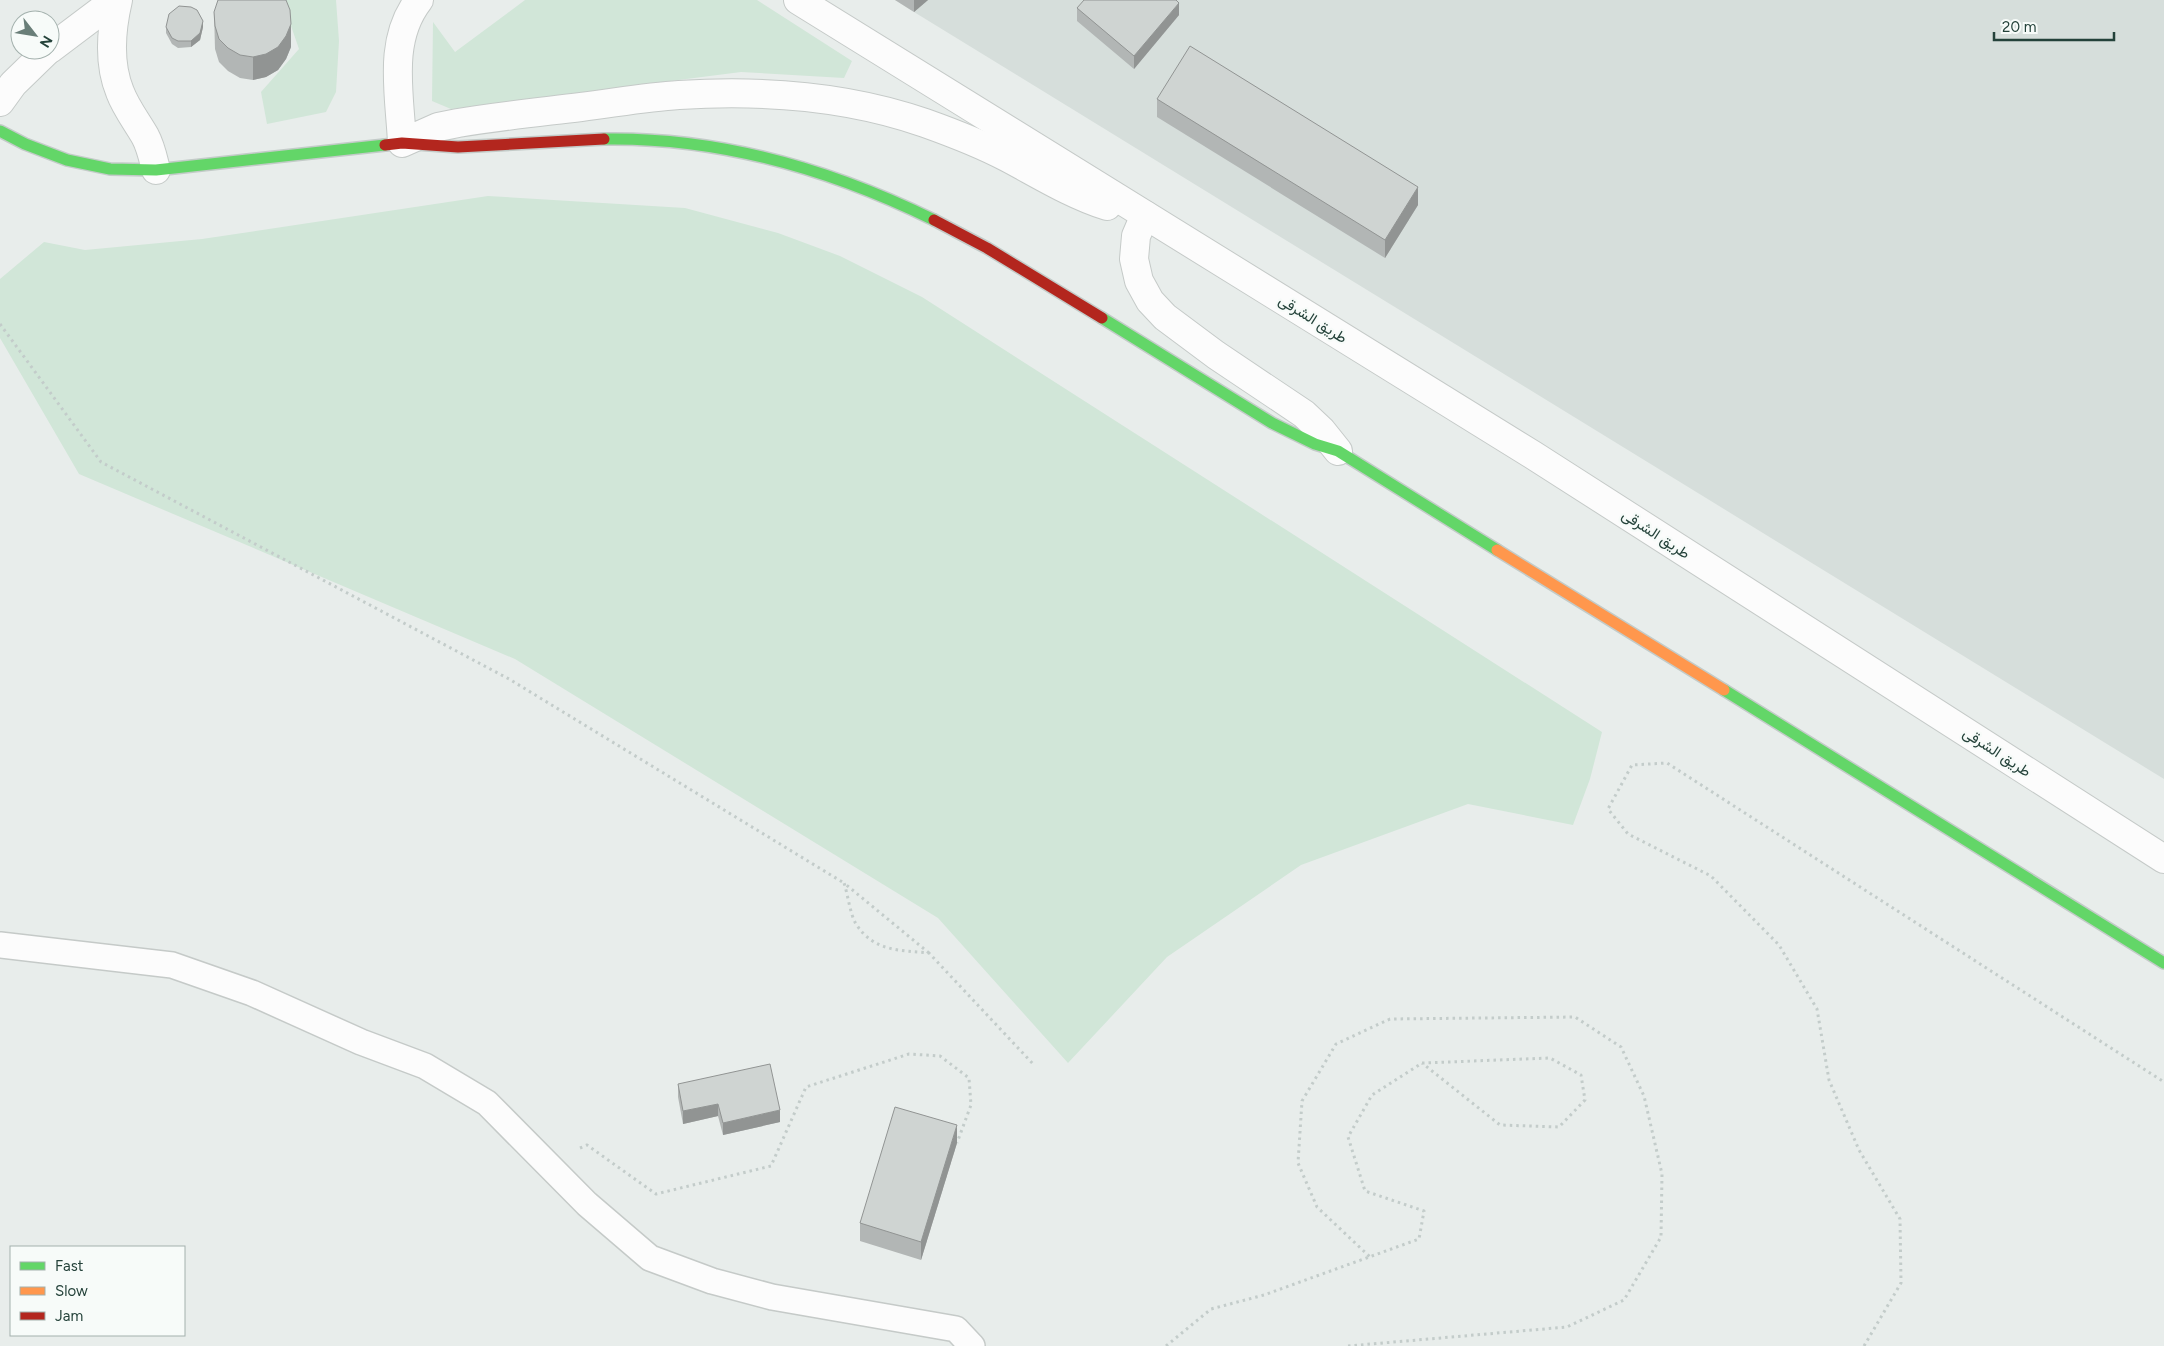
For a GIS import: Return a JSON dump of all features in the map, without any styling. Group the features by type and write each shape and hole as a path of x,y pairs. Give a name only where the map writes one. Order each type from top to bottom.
{"street":[{"path":"60,41 116,0"},
{"path":"116,0 111,44 114,69 120,92 146,138 156,170"},
{"path":"402,143 398,55 405,23 419,0"},
{"name":"طريق الشرقى","path":"798,0 1533,455 2164,859"},
{"path":"0,102 14,84 38,60"},
{"path":"402,143 438,128 458,123 678,95 736,93 793,96 881,110 924,122 998,153 1087,199 1120,210 1144,215 1136,236 1134,259 1139,281 1150,301 1165,318 1304,414 1338,451"},
{"path":"0,132 67,160 110,169 156,170 402,143 441,148 462,148 574,140 623,139 672,142 720,148 816,171 909,208 954,230 998,254 1272,423 1314,444 1338,451 2164,963"}],"lane":[{"path":"0,945 172,964 252,993 361,1042 425,1066 487,1103 587,1204 650,1258 712,1281 772,1297 956,1329 972,1346"}],"path":[{"path":"0,324 101,462 509,680 844,883 929,953 1034,1065"},
{"path":"1864,1346 1901,1283 1900,1219 1859,1150 1829,1080 1817,1009 1779,945 1711,876 1628,834 1608,809 1632,765 1667,763 2164,1082"},
{"path":"844,883 856,924 874,942 888,949 929,953"},
{"path":"1348,1346 1568,1327 1624,1300 1661,1237 1662,1174 1644,1096 1621,1047 1575,1017 1390,1019 1336,1044 1302,1101 1298,1163 1316,1207 1370,1257"},
{"path":"548,1163 587,1145 656,1194 771,1166 806,1087 909,1054 940,1056 969,1078 971,1105 957,1143"},
{"path":"1166,1346 1211,1309 1264,1295 1419,1239 1424,1211 1365,1191 1348,1137 1372,1095 1422,1063 1550,1058 1581,1075 1585,1100 1560,1126 1500,1125 1422,1063"}],"shaded area":[{"path":"895,0 2164,0 2164,779 914,12"}],"green space":[{"path":"282,0 336,0 339,41 336,92 326,112 267,124 261,92 299,49"},
{"path":"525,0 757,0 852,61 844,78 741,72 451,109 432,101 433,22 455,52"},
{"path":"488,196 685,208 778,233 840,256 922,297 1602,732 1590,779 1573,825 1468,804 1301,865 1167,957 1068,1063 938,918 515,659 79,474 0,338 0,279 44,242 85,250 202,239"}],"building":[{"path":"218,0 286,0 290,10 291,24 286,36 278,47 266,54 253,57 240,55 228,48 219,39 215,26 214,12"},
{"path":"1084,0 1176,0 1179,3 1134,56 1077,8"},
{"path":"179,6 191,7 197,10 203,21 200,33 191,41 178,41 172,38 166,27 169,14"},
{"path":"1190,46 1418,187 1385,240 1157,99"},
{"path":"770,1064 780,1110 723,1123 718,1104 683,1111 678,1084"},
{"path":"895,1107 957,1125 921,1242 860,1223"}],"traffic: fast":[{"path":"0,131 25,144 67,160 110,169 156,170 385,145"},
{"path":"604,139 690,144 774,160 856,186 934,220"},
{"path":"1102,318 1272,423 1315,444 1338,451 1497,550"},
{"path":"1724,690 2164,963"}],"traffic: slow":[{"path":"1497,550 1724,690"}],"traffic: jam":[{"path":"385,145 402,143 458,147 604,139"},
{"path":"934,220 987,248 1102,318"}]}
